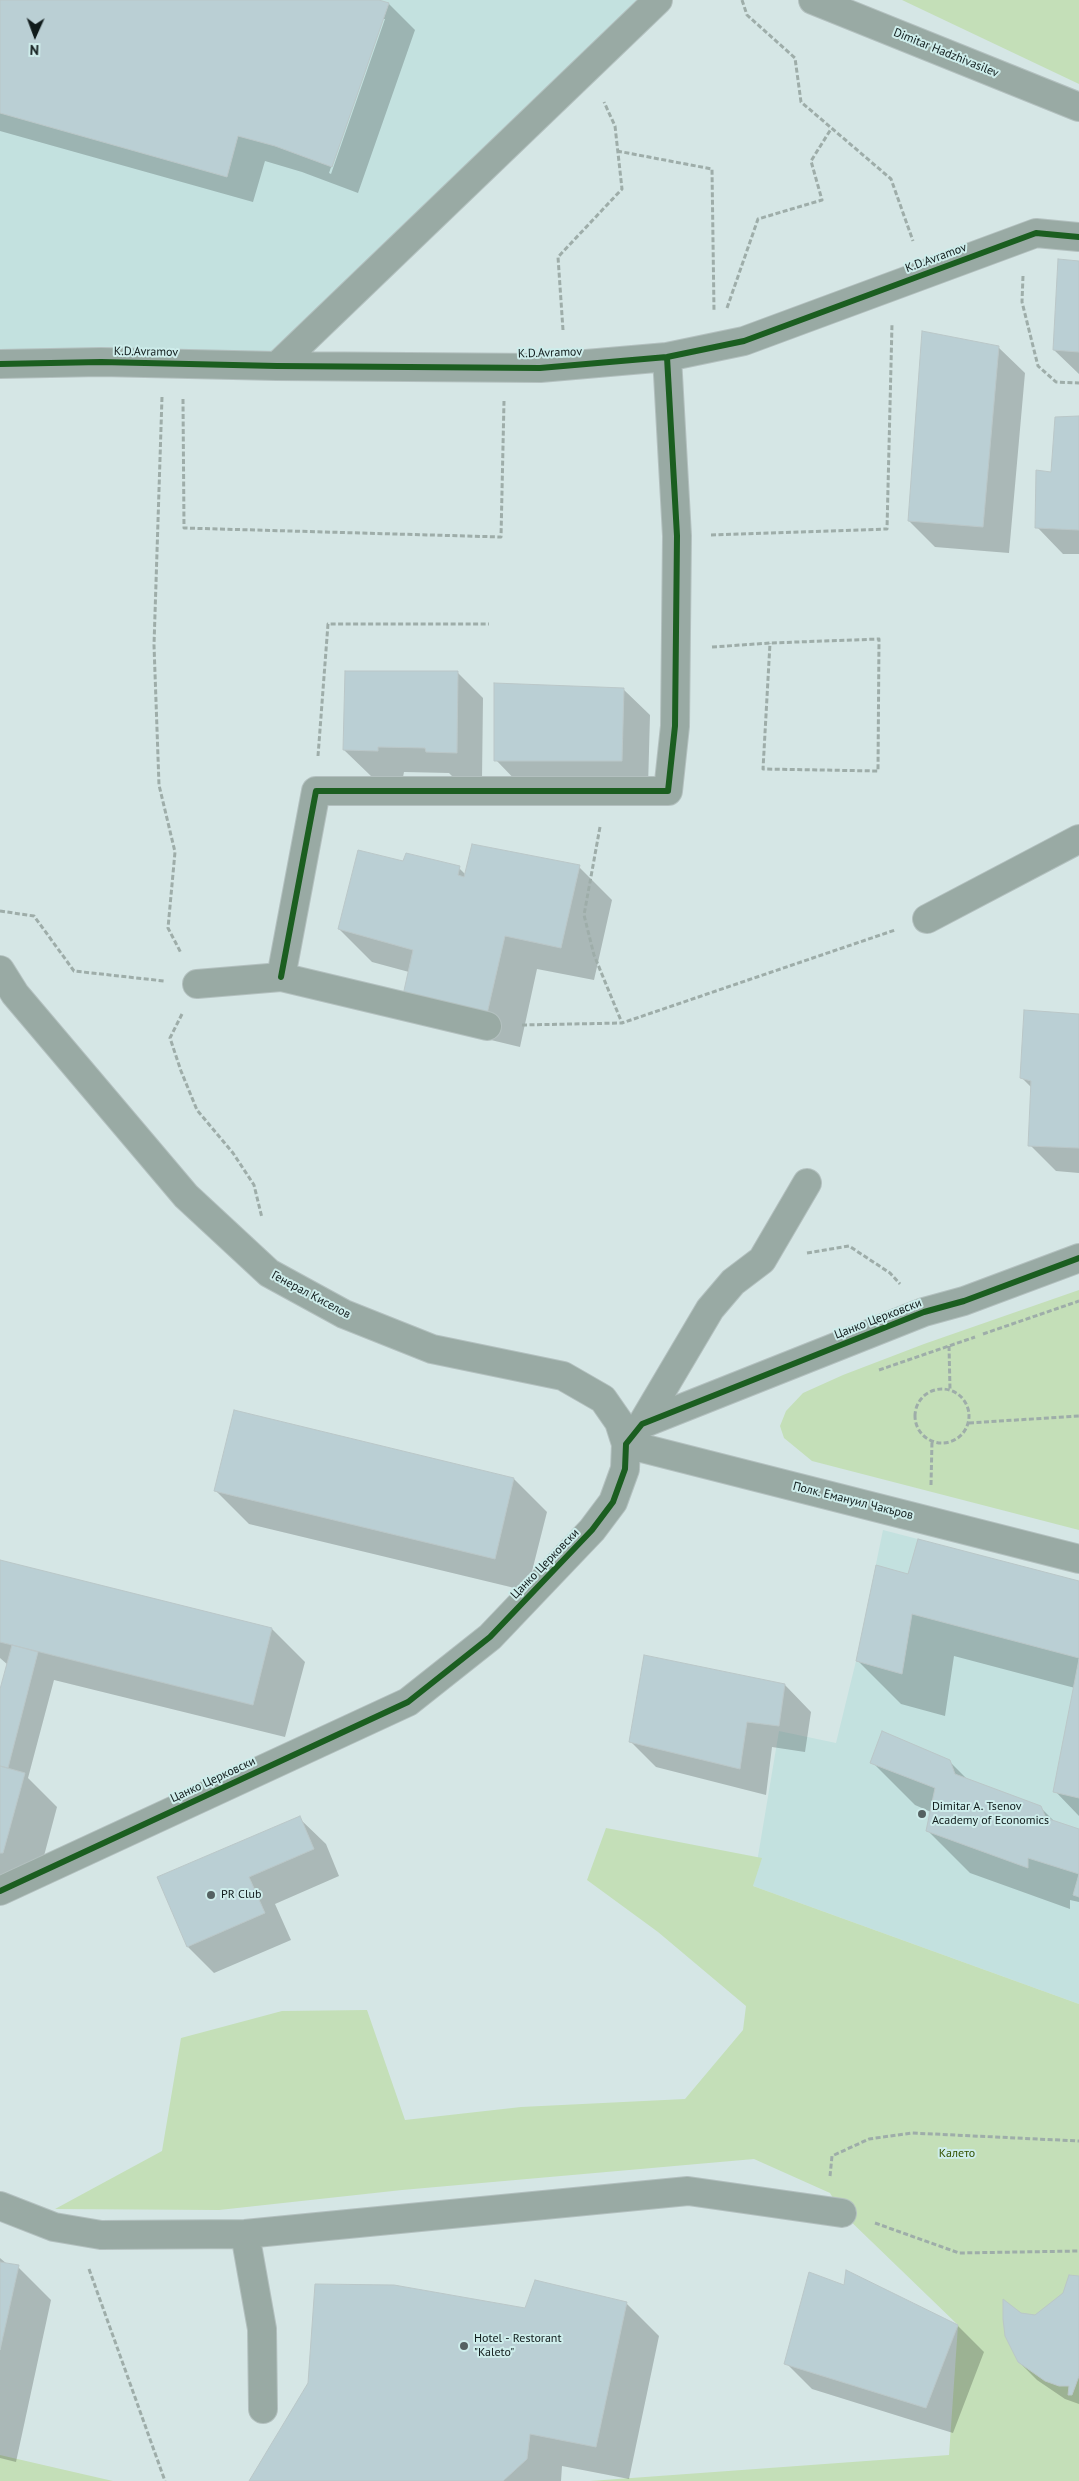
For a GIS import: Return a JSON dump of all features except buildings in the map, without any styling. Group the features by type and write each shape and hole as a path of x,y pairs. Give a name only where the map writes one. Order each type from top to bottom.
{"street":[{"path":"276,366 658,0"},
{"name":"Dimitar Hadzhivasilev","path":"814,0 1079,107"},
{"name":"K.D.Avramov","path":"0,364 505,366 540,368 667,357 744,341 1036,233 1079,237"},
{"path":"281,977 316,791 668,791 675,726 677,536 667,357"},
{"path":"926,919 1079,839"},
{"name":"Генерал Киселов","path":"0,970 15,994 186,1196 269,1273 344,1314 432,1349 563,1376 603,1399 619,1422 634,1434"},
{"path":"197,984 281,977 487,1026"},
{"path":"634,1434 710,1310 733,1282 762,1260 807,1183"},
{"name":"Цанко Церковски","path":"0,1891 408,1702 490,1636 592,1530 612,1502 625,1469 634,1434 924,1312 964,1301 1079,1258"},
{"name":"Полк. Емануил Чакъров","path":"634,1434 929,1520 1079,1559"},
{"path":"0,2206 54,2227 101,2235 245,2234 688,2191 842,2213"},
{"path":"245,2234 262,2329 263,2409"}],"path":[{"path":"742,0 747,15 795,58 801,102 891,180 924,274"},
{"path":"565,365 558,257 622,189 615,126 588,67"},
{"path":"714,347 758,219 822,200 811,161 831,129"},
{"path":"618,150 712,168 714,347"},
{"path":"1036,233 1024,268 1022,302 1038,366 1056,382 1079,383"},
{"path":"677,536 887,529 892,286"},
{"path":"173,364 184,528 501,537 505,366"},
{"path":"173,364 154,645 159,784 175,852 168,928 197,984"},
{"path":"316,791 328,624 489,624"},
{"path":"677,650 770,643 878,639 878,771 763,769 770,643"},
{"path":"607,791 584,915 594,955 622,1022"},
{"path":"0,911 34,916 74,971 197,984"},
{"path":"487,1026 622,1022 926,919"},
{"path":"197,984 170,1038 197,1110 233,1152 254,1185 264,1226 258,1263"},
{"path":"849,1246 890,1273"},
{"path":"876,1372 1079,1301"},
{"path":"950,1346 950,1389"},
{"path":"939,1388 950,1389 964,1398 968,1406 969,1423 959,1438 941,1444 932,1442 919,1432 914,1416 915,1407 926,1393 939,1388"},
{"path":"969,1423 1079,1416"},
{"path":"929,1520 932,1442"},
{"path":"1079,2141 912,2133 869,2139 832,2156 830,2176 842,2213 958,2254 1079,2252"},
{"path":"75,2231 165,2481"}],"shaded area":[{"path":"0,0 658,0 277,366 0,363"},
{"name":"Dimitar A. Tsenov Academy of Economics","path":"883,1530 1079,1581 1079,2004 753,1886 779,1731 836,1743 856,1661"}],"green space":[{"path":"902,0 1079,0 1079,84"},
{"path":"1079,1290 1079,1530 812,1461 784,1438 780,1426 786,1411 803,1393 843,1375 924,1344"},
{"name":"Калето","path":"606,1828 762,1858 753,1886 1079,2004 1079,2481 590,2481 949,2455 958,2325 842,2213 830,2193 754,2159 402,2190 219,2210 55,2209 162,2151 181,2038 282,2011 367,2010 405,2120 521,2107 685,2099 743,2030 746,2006 658,1932 587,1880"},
{"path":"0,2455 78,2473 113,2481 0,2481"}],"cycle path":[{"path":"0,364 101,362 277,366 540,368 667,357 744,341 1036,233 1079,237"},
{"path":"281,977 316,791 668,791 675,726 677,536 667,357"},
{"path":"0,1891 408,1702 490,1637 592,1530 613,1502 625,1469 626,1444 642,1424 924,1312 964,1301 1079,1258"}],"place":[{"name":"Dimitar A. Tsenov Academy of Economics","path":"922,1814"},
{"name":"PR Club","path":"211,1895"},
{"name":"Hotel - Restorant \"Kaleto\"","path":"464,2346"}]}
